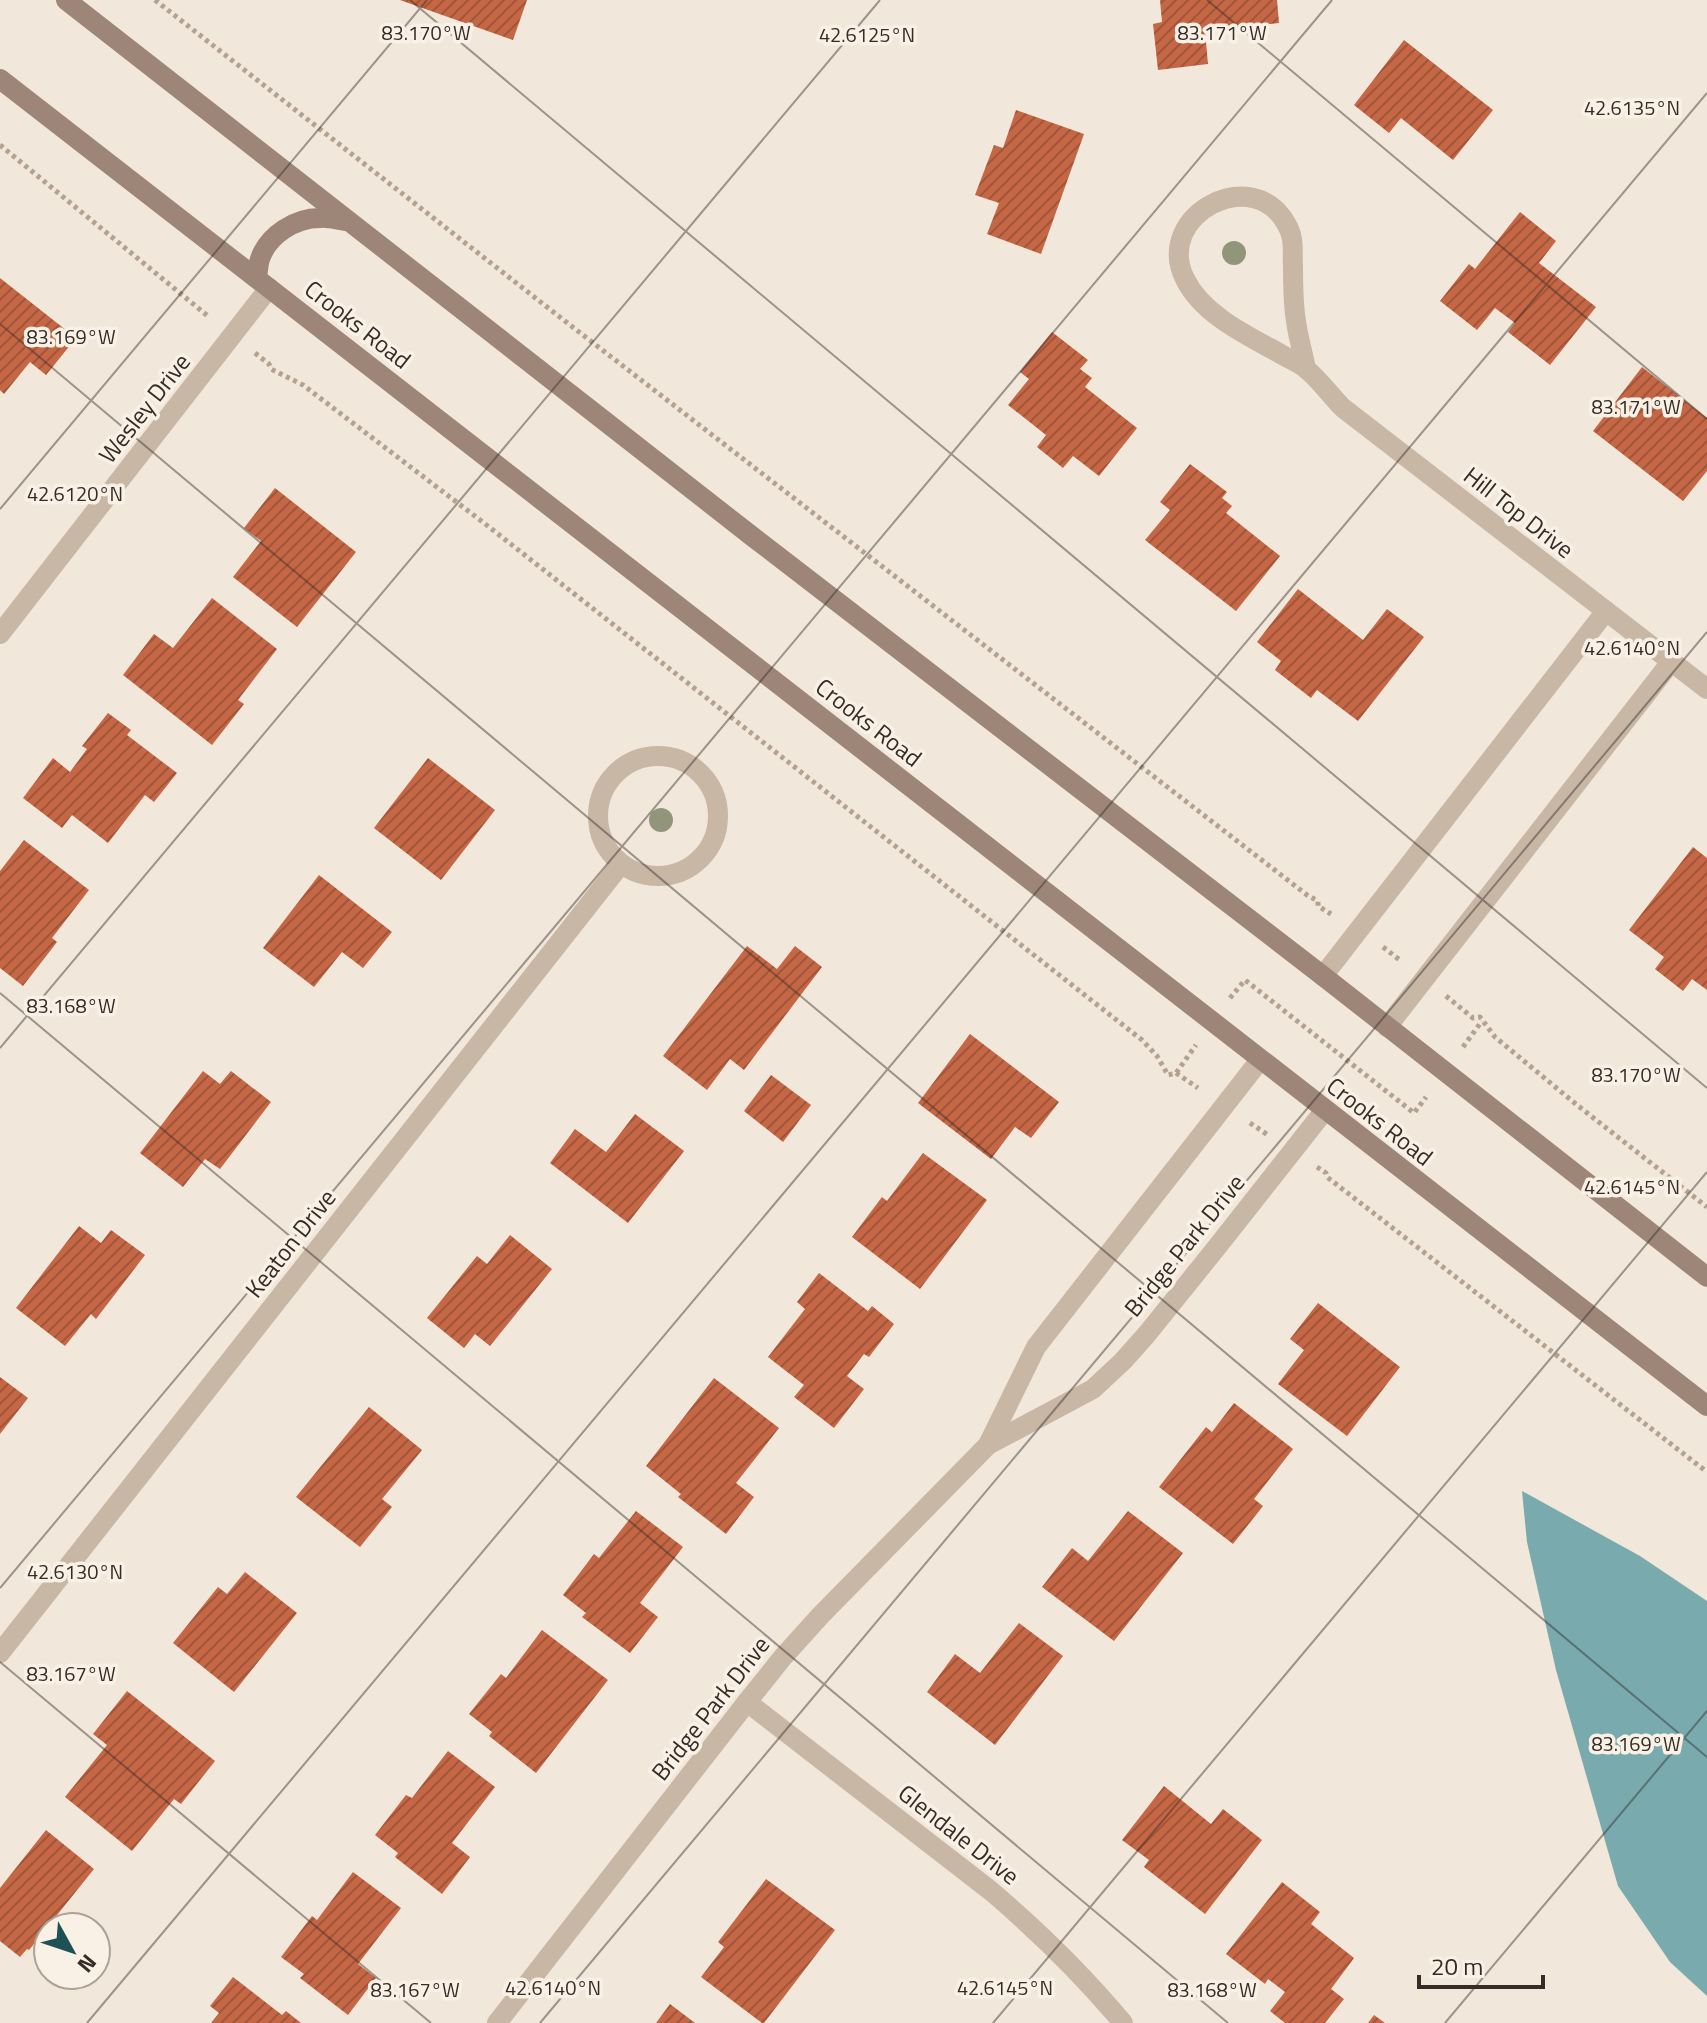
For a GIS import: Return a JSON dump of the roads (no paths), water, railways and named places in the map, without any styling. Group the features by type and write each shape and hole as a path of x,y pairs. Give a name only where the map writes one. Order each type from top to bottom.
{"main road":[{"path":"66,0 1707,1277"},
{"name":"Crooks Road","path":"0,79 1707,1406"},
{"path":"263,283 260,260 267,245 278,233 296,222 321,217 350,222"}],"street":[{"name":"Hill Top Drive","path":"1306,369 1296,323 1294,240 1286,223 1274,209 1258,200 1239,196 1219,200 1202,209 1189,223 1181,240 1179,258 1183,277 1209,308 1233,327 1306,369 1343,408 1707,689"},
{"name":"Wesley Drive","path":"0,634 263,283"},
{"path":"1323,976 1606,611"},
{"path":"1387,1027 1671,662"},
{"path":"651,756 672,757 691,765 706,778 715,795 719,814 716,833 708,851 694,865 667,876 638,874 621,864 607,849 599,830 598,810 604,791 615,774 631,762 651,756"},
{"name":"Keaton Drive","path":"0,1653 621,864"},
{"name":"Bridge Park Drive","path":"988,1445 1036,1347 1260,1060"},
{"name":"Bridge Park Drive","path":"497,2023 747,1702 820,1616 988,1445 1093,1389 1123,1361 1325,1110"},
{"name":"Glendale Drive","path":"747,1702 1024,1919 1054,1947 1123,2023"}],"water":[{"path":"1522,1491 1640,1556 1707,1601 1707,1996 1670,1962 1618,1886 1556,1670 1527,1542"}]}
